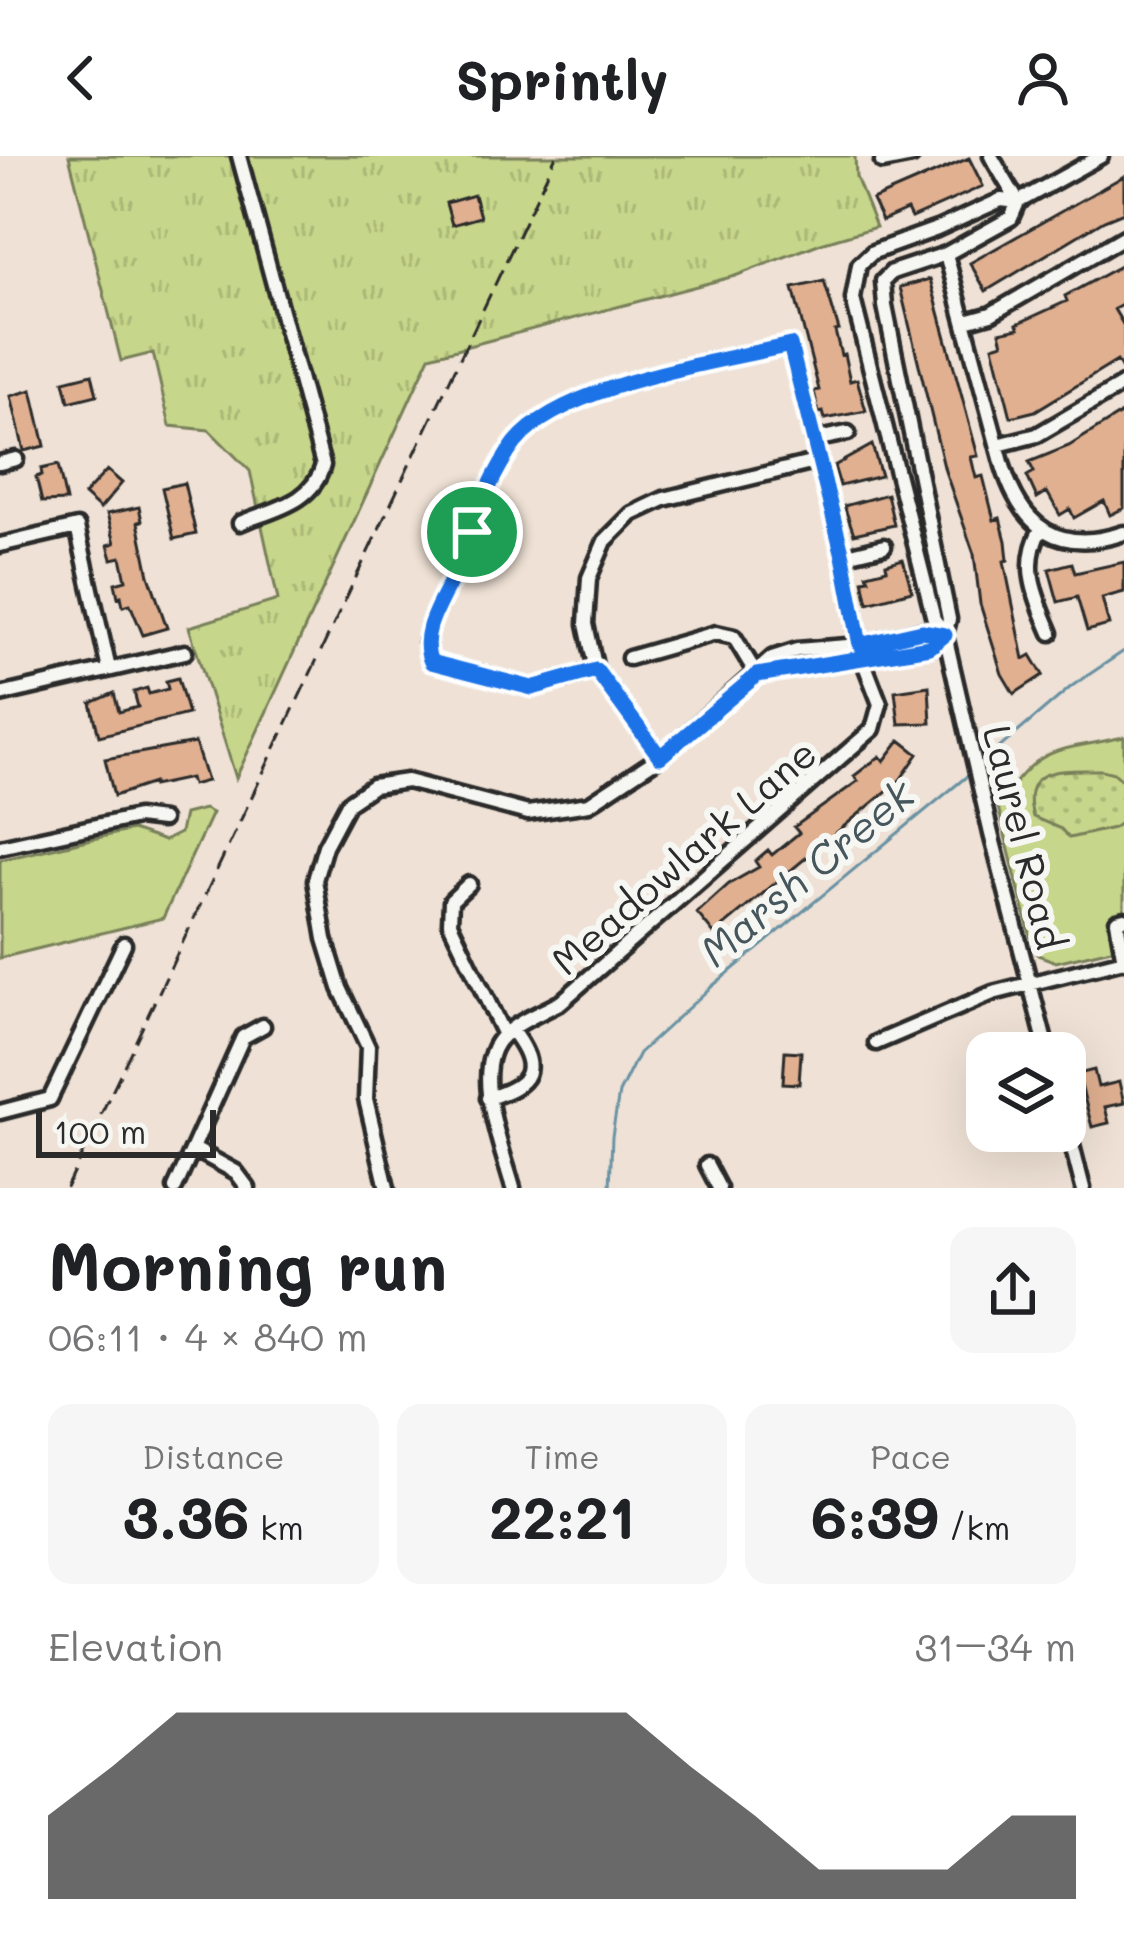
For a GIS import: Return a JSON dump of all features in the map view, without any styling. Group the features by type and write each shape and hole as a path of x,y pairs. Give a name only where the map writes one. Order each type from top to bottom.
{"street":[{"path":"239,156 323,464 318,484 301,499 240,523"},
{"path":"882,162 912,156"},
{"path":"991,156 1018,202"},
{"path":"1101,156 1018,202 1012,218 946,254 1011,491 1026,515 1042,529 1071,541 1100,541 1124,533"},
{"name":"Laurel Road","path":"1018,202 1001,200 865,256 853,299 934,619 945,635 1043,1032"},
{"path":"966,321 991,314 1124,238"},
{"name":"Laurel Road","path":"945,635 949,619 883,293 884,280 892,272 946,254"},
{"path":"596,670 532,688 431,662 426,635 490,483 518,440 562,406 645,379 790,345 862,652"},
{"path":"998,445 1037,435 1124,384"},
{"path":"813,440 848,434"},
{"path":"0,463 16,459"},
{"path":"660,757 596,670 586,624 589,578 604,541 632,514 664,499 819,460"},
{"path":"0,545 77,527 109,669"},
{"path":"1042,529 1029,560 1035,596 1051,634"},
{"path":"843,556 884,546"},
{"path":"629,658 716,633 734,638 757,675"},
{"path":"387,1188 366,1099 368,1047 340,988 315,880 325,846 348,803 373,786 407,781 528,813 589,804 660,757 757,675 862,652 930,647 945,635"},
{"path":"0,695 184,652"},
{"name":"Meadowlark Lane","path":"508,1033 561,1002 873,729 880,704 862,652"},
{"path":"0,848 137,817 162,820"},
{"path":"469,884 451,902 450,923 508,1033 526,1049 530,1066 526,1078 509,1092 488,1098"},
{"path":"876,1043 1030,982 1124,960 1117,921 1124,919"},
{"path":"0,1112 50,1099 124,944"},
{"path":"175,1188 243,1037 263,1026"},
{"path":"508,1033 495,1047 488,1098 513,1188"},
{"path":"194,1149 236,1172 248,1188"},
{"path":"1074,1152 1083,1188"},
{"path":"707,1166 719,1188"}],"green space":[{"path":"69,156 855,156 856,177 876,227 735,276 430,356 236,778 189,627 278,600 250,471 209,430 170,426 153,353 121,361"},
{"path":"1124,737 1124,946 1056,962 1038,955 1031,938 998,807 1025,771 1050,754"},
{"path":"1102,770 1123,781 1122,822 1069,838 1061,829 1033,817 1032,787 1039,779 1060,771"},
{"path":"204,809 212,813 163,918 0,958 0,860 132,830 164,841 180,833 184,814"}],"building":[{"path":"969,158 983,186 911,218 907,210 882,221 872,200"},
{"path":"1124,176 1124,212 986,291 970,263"},
{"path":"474,195 480,217 452,225 446,203"},
{"path":"1124,264 1124,304 1114,309 1124,326 1124,373 1117,361 1035,411 1011,417 993,346 1003,343 1000,332 1019,328 1017,324 1067,301 1065,296"},
{"path":"930,279 978,456 971,457 976,478 983,476 994,520 1000,518 1006,541 1008,560 1004,561 1024,659 1031,655 1043,675 1014,694 1002,674 980,604 974,554 945,471 900,287"},
{"path":"824,281 839,330 835,331 841,355 850,381 857,379 866,411 825,419 819,413 814,391 819,390 793,288"},
{"path":"92,374 97,395 69,402 64,381"},
{"path":"32,390 45,446 24,451 11,396"},
{"path":"1124,412 1124,508 1110,515 1104,501 1074,518 1070,509 1060,515 1047,492 1037,498 1027,476 1034,472 1029,462 1069,446"},
{"path":"872,445 881,476 840,486 834,466"},
{"path":"58,465 66,501 42,502 36,477 42,475 41,469"},
{"path":"107,470 122,483 100,509 84,495"},
{"path":"184,483 196,534 174,539 162,488"},
{"path":"887,494 894,525 854,534 844,506"},
{"path":"139,507 149,575 167,628 143,635 130,604 123,606 118,597 115,583 126,580 121,557 112,559 108,545 115,543 107,514"},
{"path":"903,559 912,591 868,603 863,580 869,579 867,574"},
{"path":"1124,562 1124,592 1102,598 1109,625 1087,631 1077,597 1058,602 1049,569 1072,563 1075,573"},
{"path":"178,678 188,714 99,736 91,703 114,693 119,712 138,707 134,692 168,689 166,681"},
{"path":"929,686 931,723 899,724 895,691"},
{"path":"900,740 918,754 900,780 714,934 697,913 729,884 759,867 755,861 768,850 772,855 799,833 794,827 858,781 854,776 880,756 884,761"},
{"path":"195,743 207,781 192,785 190,778 153,783 114,796 105,759"},
{"path":"785,1051 801,1052 799,1084 783,1083"},
{"path":"1094,1070 1098,1087 1119,1082 1124,1103 1105,1107 1109,1123 1092,1127 1086,1072"}],"waterway":[{"name":"Marsh Creek","path":"978,766 1072,686 1124,651"},
{"name":"Marsh Creek","path":"610,1188 619,1093 639,1053 710,988 972,772"}],"railway":[{"path":"66,1188 556,156"}],"route":[{"path":"790,345 843,556 860,645 922,631 945,635 930,647 757,675 660,757 596,670 532,688 431,662 426,635 472,532 490,483 518,440 562,406 645,379 790,345"}]}
